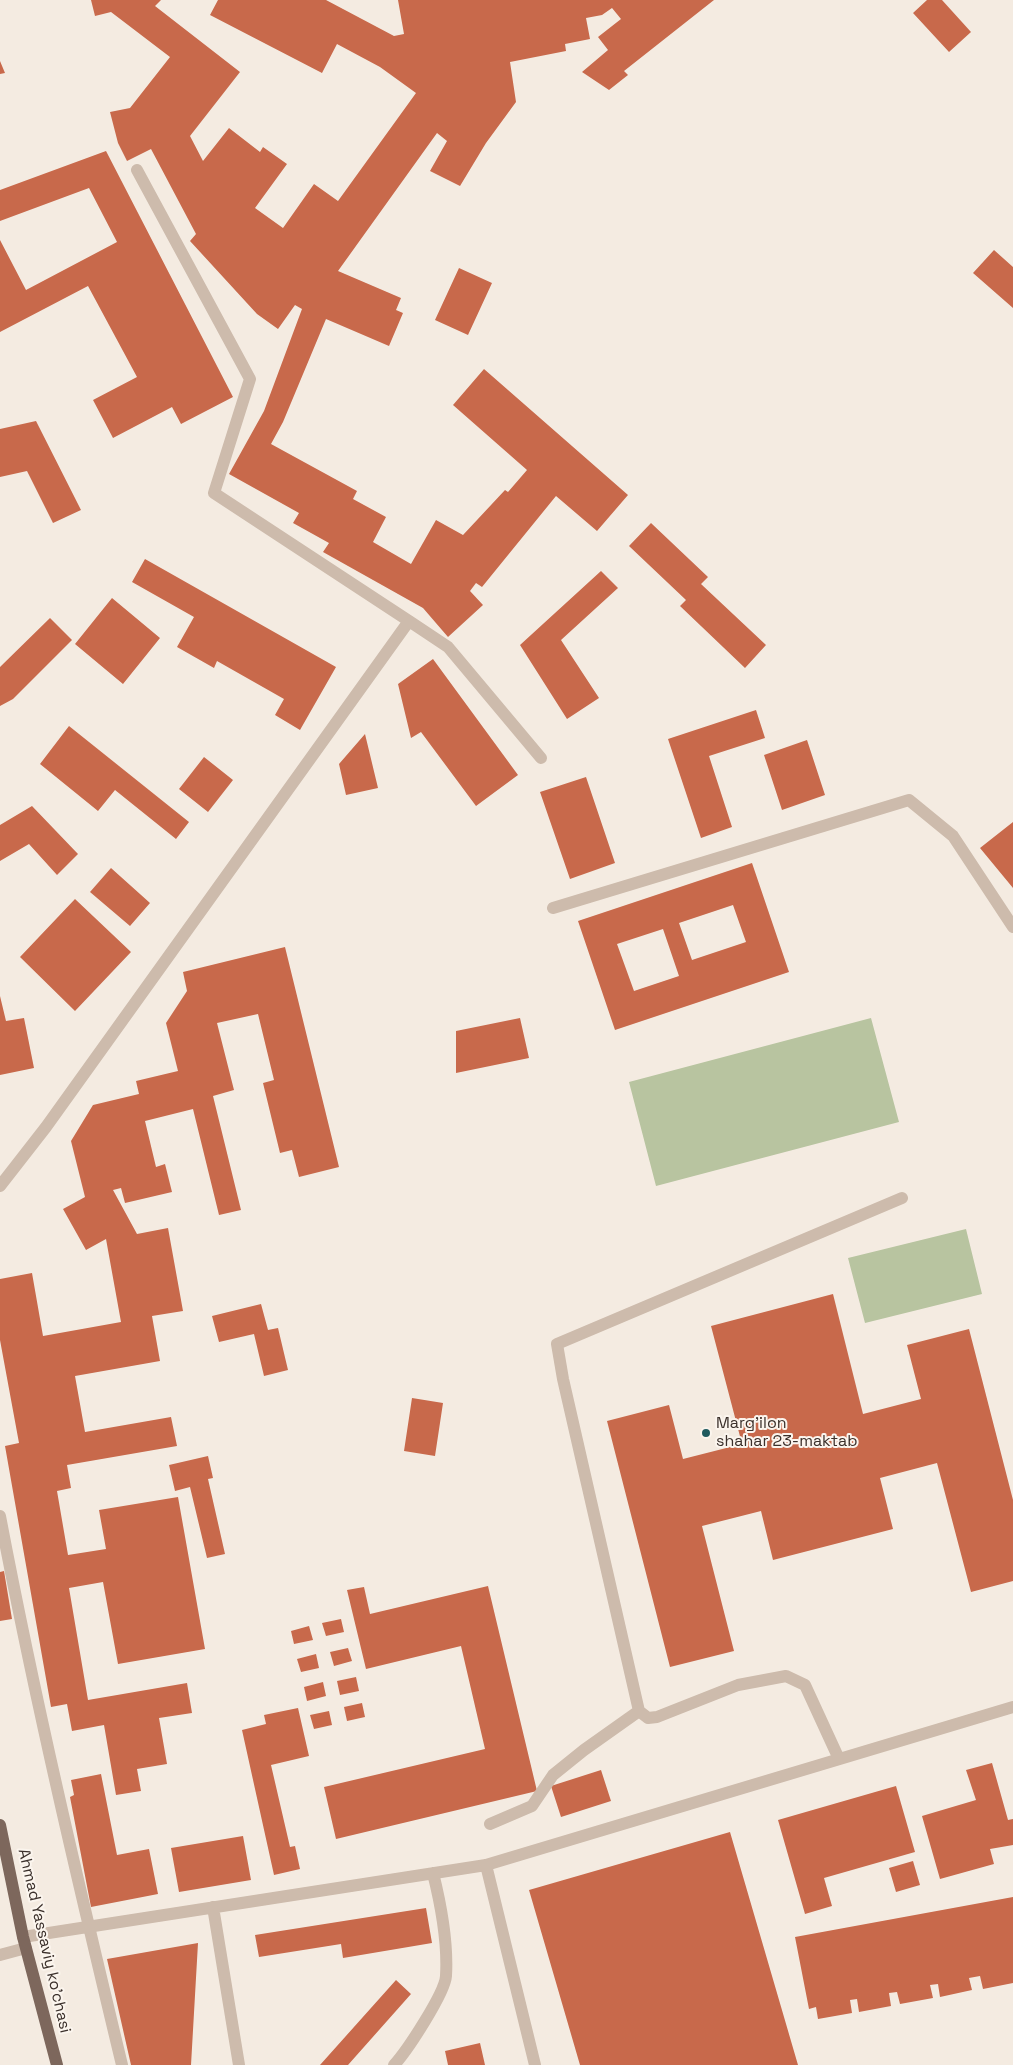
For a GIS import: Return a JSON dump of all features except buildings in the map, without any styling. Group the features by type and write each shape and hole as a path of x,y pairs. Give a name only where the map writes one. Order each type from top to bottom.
{"main road":[{"name":"Ahmad Yassaviy ko'chasi","path":"0,1825 24,1942 57,2065"}],"street":[{"path":"137,170 250,379 214,493 448,647 541,758"},
{"path":"0,1186 46,1127 409,621"},
{"path":"553,908 909,800 953,836 1013,927"},
{"path":"840,1759 805,1685 786,1676 738,1685 657,1717 648,1718 640,1710 563,1379 557,1344 902,1198"},
{"path":"0,1516 24,1642 67,1838 122,2065"},
{"path":"0,1955 24,1942 89,1927 486,1865 1013,1707"},
{"path":"490,1824 532,1806 553,1775 640,1710"},
{"path":"486,1865 535,2065"},
{"path":"394,2065 404,2055 446,1978 442,1909 433,1873"},
{"path":"213,1907 239,2065"}],"green space":[{"path":"871,1018 899,1122 656,1186 629,1082"},
{"path":"966,1229 982,1294 865,1323 848,1258"}],"place":[{"name":"Marg'ilon shahar 23-maktab","path":"706,1433"}]}
